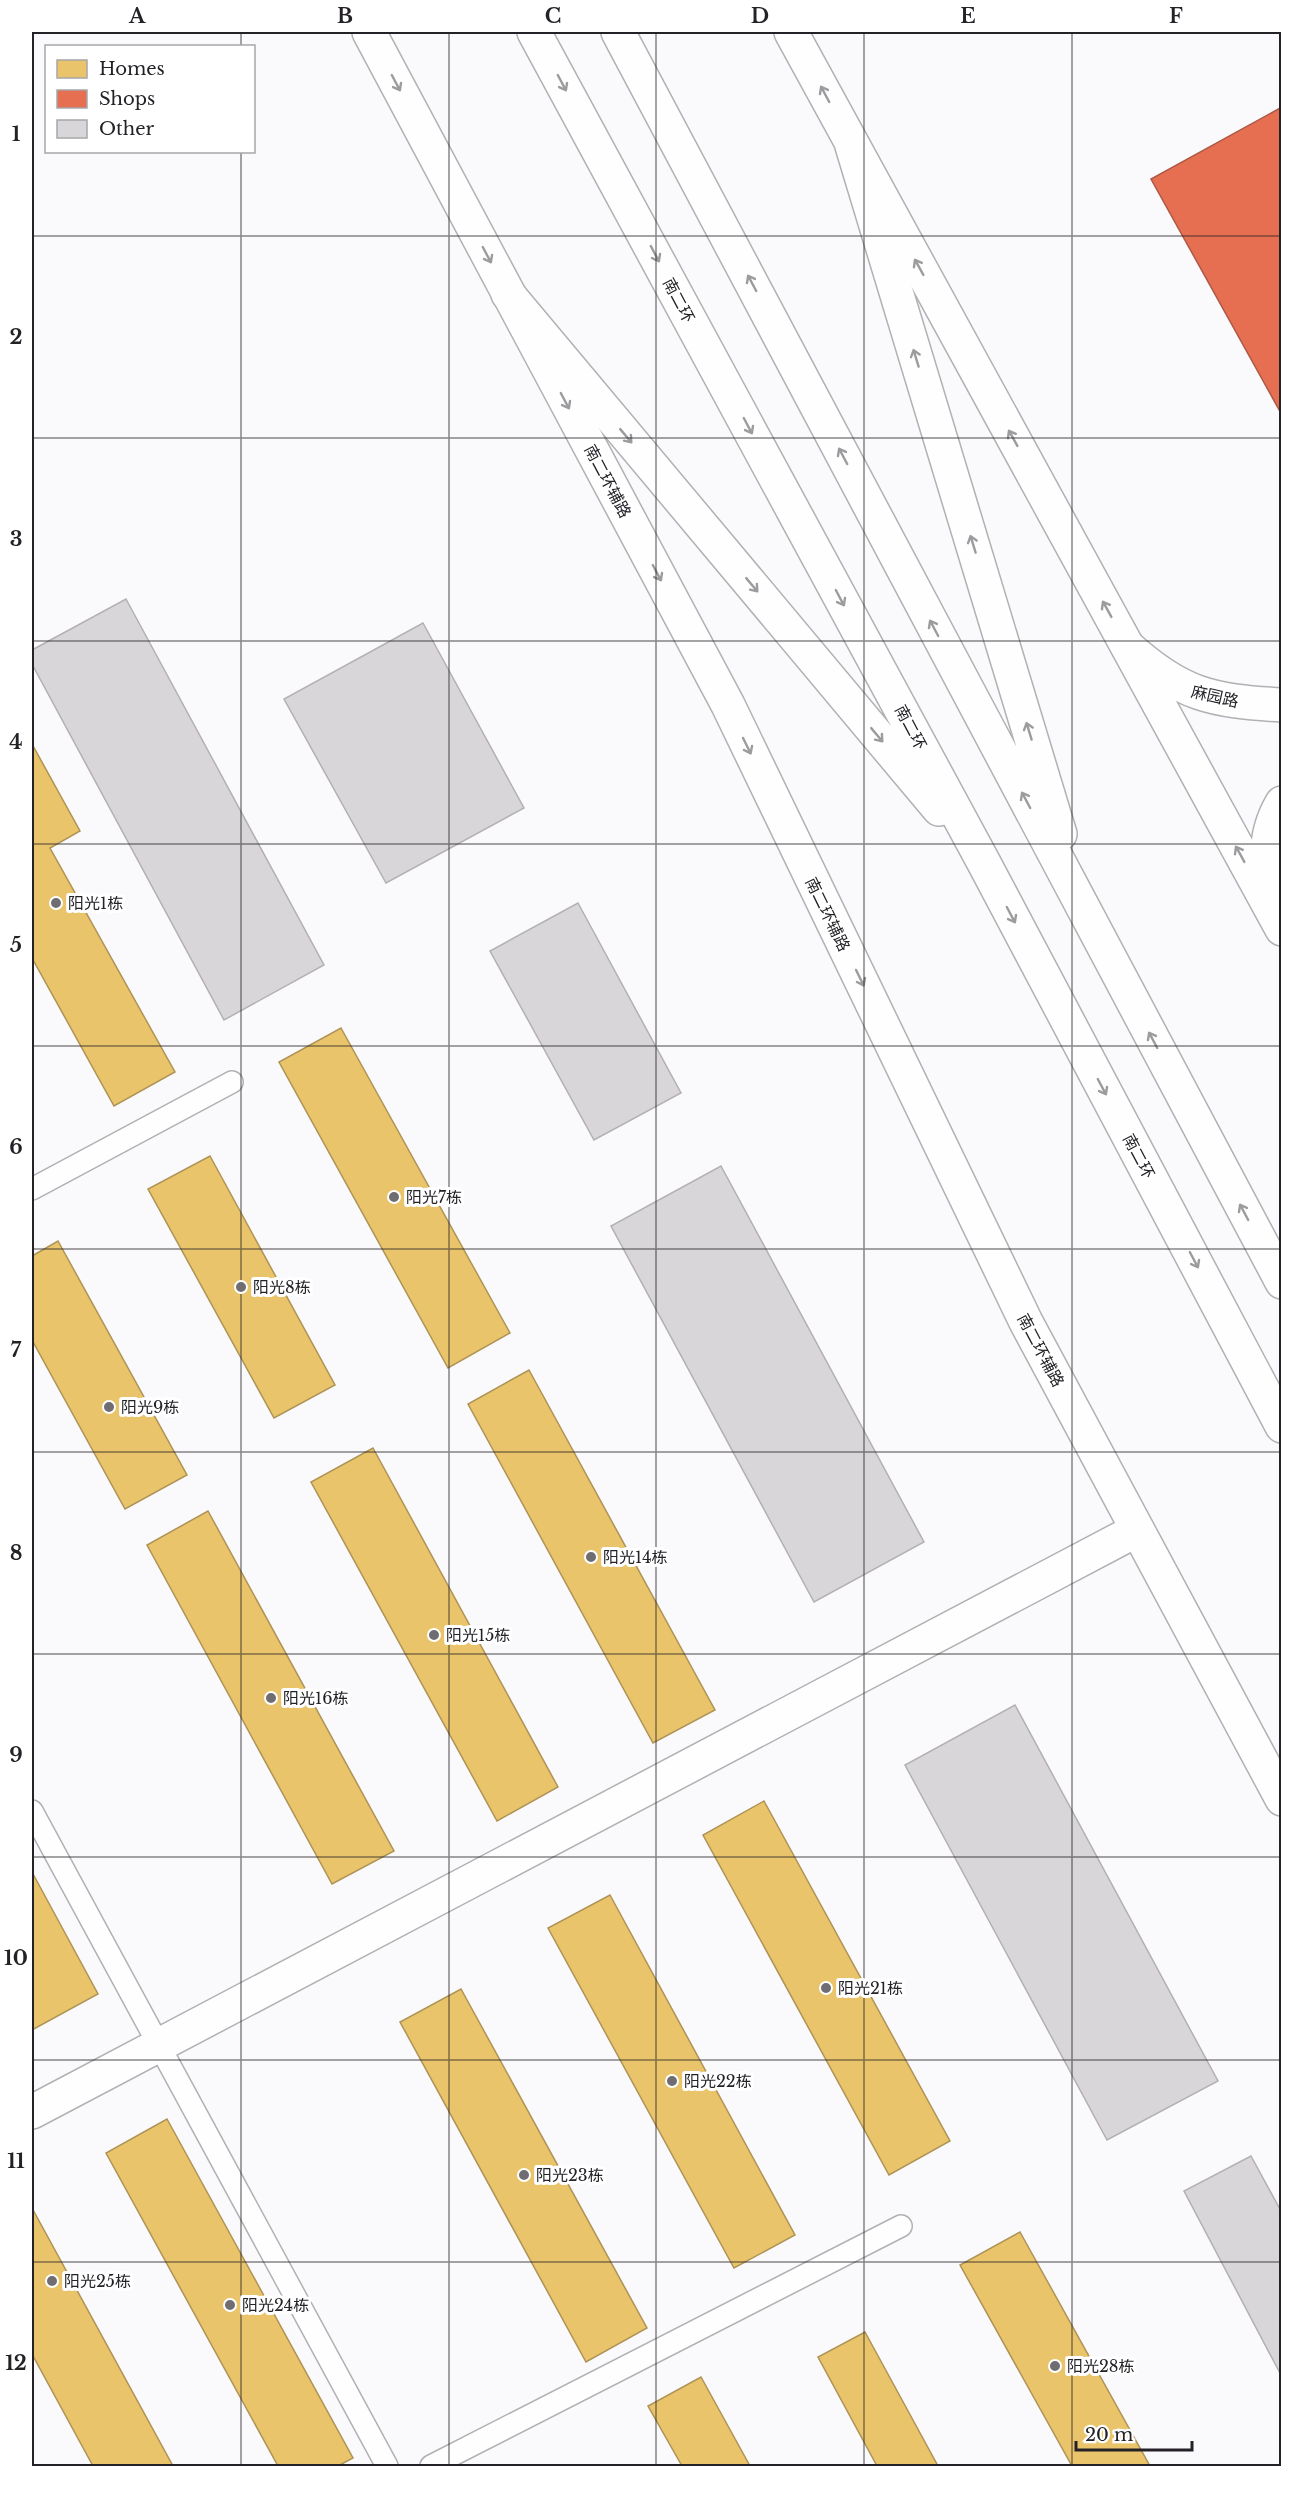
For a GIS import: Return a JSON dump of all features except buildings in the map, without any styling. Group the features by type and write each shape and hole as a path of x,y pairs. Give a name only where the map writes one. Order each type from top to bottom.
{"main road":[{"name":"南二环辅路","path":"369,32 728,705 1026,1323 1281,1799"},
{"name":"南二环","path":"534,32 984,863 1281,1426"},
{"path":"618,32 1281,1282"},
{"path":"791,32 1280,927"},
{"path":"852,146 1083,908"},
{"path":"508,294 984,863"},
{"name":"麻园路","path":"1127,646 1152,669 1182,688 1215,698 1281,705"},
{"path":"1280,927 1267,878 1267,844 1281,803"},
{"path":"32,2112 1137,1530"}],"lane":[{"path":"32,1189 232,1082"},
{"path":"32,1811 387,2466"},
{"path":"431,2466 901,2226"}],"place":[{"name":"阳光1栋","path":"56,903"},
{"name":"阳光7栋","path":"394,1197"},
{"name":"阳光8栋","path":"241,1287"},
{"name":"阳光9栋","path":"109,1407"},
{"name":"阳光14栋","path":"591,1557"},
{"name":"阳光15栋","path":"434,1635"},
{"name":"阳光16栋","path":"271,1698"},
{"name":"阳光21栋","path":"826,1988"},
{"name":"阳光22栋","path":"672,2081"},
{"name":"阳光23栋","path":"524,2175"},
{"name":"阳光25栋","path":"52,2281"},
{"name":"阳光24栋","path":"230,2305"},
{"name":"阳光28栋","path":"1055,2366"}]}
